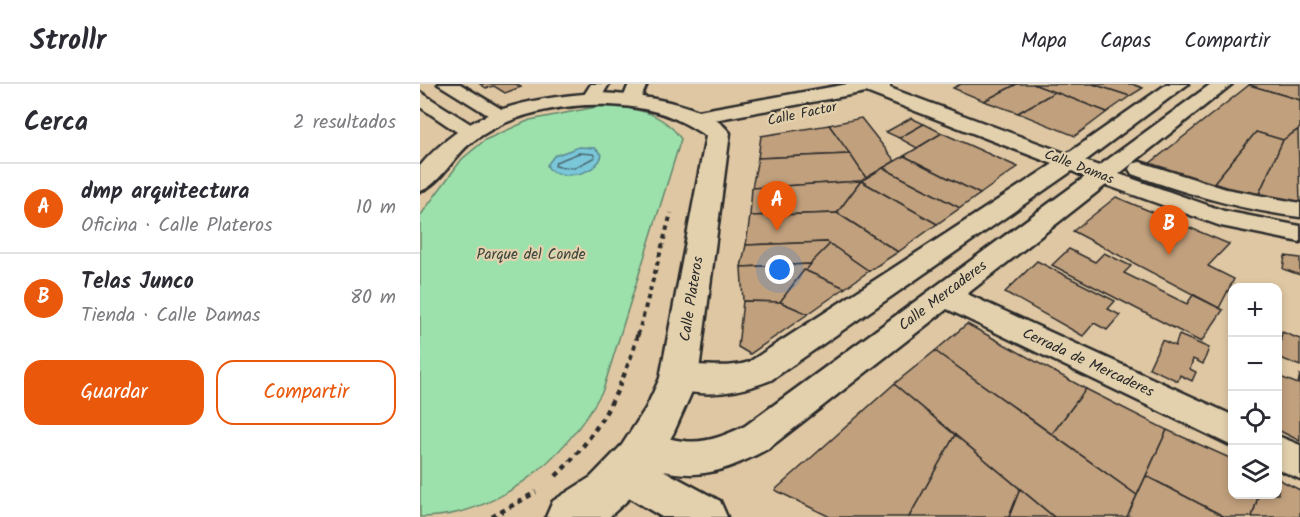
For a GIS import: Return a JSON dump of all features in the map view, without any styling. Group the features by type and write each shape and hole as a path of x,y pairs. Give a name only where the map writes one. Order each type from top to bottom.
{"street":[{"path":"447,84 503,116"},
{"path":"679,378 717,382 737,380 760,371 1078,156 1179,84"},
{"name":"Calle Mercaderes","path":"636,461 724,454 756,436 1223,84"},
{"name":"Calle Damas","path":"865,85 1078,156"},
{"name":"Calle Factor","path":"708,125 865,85 918,85"},
{"name":"Calle Damas","path":"918,85 1235,224 1275,232 1300,234"},
{"name":"Calle Factor","path":"708,125 894,95 918,85"},
{"path":"420,183 448,149 470,132 503,116 546,102 596,90 636,90 677,107 708,125"},
{"path":"420,98 470,132"},
{"name":"Calle Plateros","path":"590,513 636,461 666,411 679,378 708,125"},
{"name":"Calle Damas","path":"1111,169 1259,206 1300,210"},
{"name":"Cerrada de Mercaderes","path":"944,295 1228,429"},
{"path":"1282,454 1300,462"},
{"path":"636,461 704,517"}],"path":[{"path":"549,482 580,452 598,430 620,392 629,367 673,206"},
{"path":"492,517 540,490"}],"green space":[{"name":"Parque del Conde","path":"601,106 646,112 665,122 681,139 603,390 588,415 570,438 528,479 477,507 449,514 420,517 420,216 462,159 485,140 530,120"}],"water":[{"path":"579,147 595,148 602,155 594,167 571,175 562,175 549,169 547,165 554,156"}],"building":[{"path":"480,84 516,84 521,87 505,93 494,86 486,88"},
{"path":"961,84 1017,84 984,101 953,88"},
{"path":"1017,84 1033,84 1055,92 1018,113 984,101"},
{"path":"1033,84 1093,84 1130,96 1107,112"},
{"path":"1093,84 1132,84 1143,88 1130,96"},
{"path":"1300,84 1300,100 1249,85"},
{"path":"1249,85 1300,100 1300,128 1283,140 1256,132 1212,185 1149,164"},
{"path":"1055,92 1107,112 1075,136 1018,113"},
{"path":"861,118 895,161 866,178 829,125"},
{"path":"911,118 924,124 899,138 886,132"},
{"path":"924,124 942,133 917,148 899,138"},
{"path":"829,125 850,154 758,158 761,136"},
{"path":"1298,130 1300,204 1257,198 1283,140"},
{"path":"1256,132 1283,140 1257,198 1212,185"},
{"path":"942,133 1018,167 980,194 904,156"},
{"path":"850,154 866,178 861,181 752,188 758,158"},
{"path":"904,156 980,194 960,208 883,168"},
{"path":"883,168 960,208 937,224 861,181"},
{"path":"861,181 837,213 750,216 752,188"},
{"path":"861,181 937,224 898,252 837,213"},
{"path":"1116,197 1229,244 1208,266 1234,279 1232,283 1228,283 1228,291 1219,308 1073,231"},
{"path":"837,213 898,252 869,271 827,242 746,245 750,216"},
{"path":"827,242 830,244 811,264 741,267 746,245"},
{"path":"830,244 869,271 845,288 804,270"},
{"path":"1069,249 1095,262 1104,253 1131,266 1124,273 1187,304 1193,295 1223,310 1201,342 1052,265"},
{"path":"1285,256 1300,258 1300,275 1283,269"},
{"path":"1037,261 1115,301 1108,309 1120,315 1107,330 1094,323 1083,336 1005,292"},
{"path":"811,264 780,302 743,301 741,267"},
{"path":"804,270 845,288 808,314 780,302"},
{"path":"743,301 780,302 808,314 750,354 738,347"},
{"path":"967,324 1086,389 1052,434 935,351"},
{"path":"1282,332 1300,339 1300,366 1282,359"},
{"path":"1179,335 1209,348 1203,364 1193,359 1190,369 1196,372 1192,381 1180,375 1178,381 1149,368 1162,340 1175,346"},
{"path":"935,351 1137,495 1127,517 1054,517 894,384"},
{"path":"1300,374 1300,441 1282,432 1282,378 1298,384"},
{"path":"894,384 955,435 909,517 830,517 775,490"},
{"path":"1086,389 1167,430 1137,495 1052,434"},
{"path":"1167,430 1228,457 1228,499 1257,499 1252,517 1225,517 1146,476"},
{"path":"955,435 1020,489 1009,517 909,517"},
{"path":"1146,476 1225,517 1127,517"},
{"path":"1282,481 1300,490 1300,517 1252,517 1257,499 1282,499"},
{"path":"1020,489 1054,517 1009,517"}],"place":[{"name":"dmp arquitectura","path":"777,231"},
{"name":"Telas Junco","path":"1169,255"}]}
